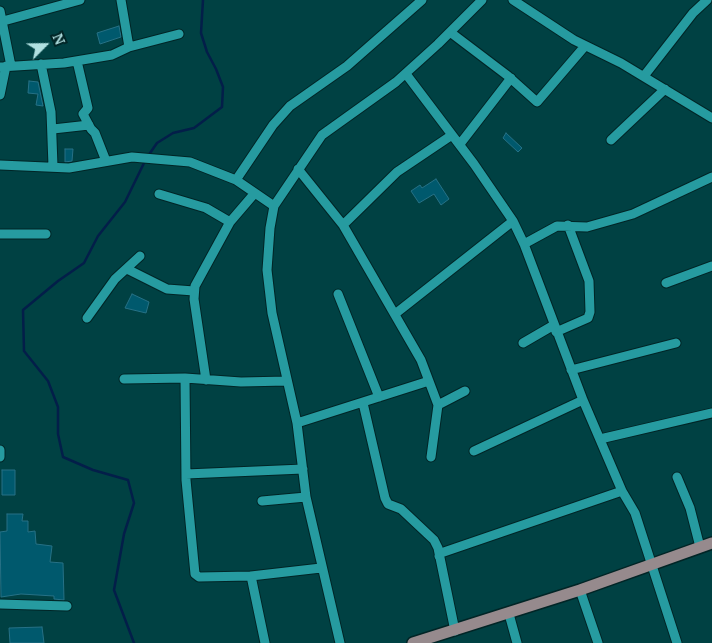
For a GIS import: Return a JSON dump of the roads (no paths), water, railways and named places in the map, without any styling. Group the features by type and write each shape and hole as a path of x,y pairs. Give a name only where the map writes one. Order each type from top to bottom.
{"main road":[{"path":"413,643 509,614 712,543"}],"street":[{"path":"1,22 80,0"},
{"path":"121,0 129,47"},
{"path":"236,180 273,125 290,106 347,66 422,0"},
{"path":"340,643 306,497 297,424 272,313 267,270 270,228 274,206 322,135 406,74 482,0"},
{"path":"514,0 585,46 644,76 712,118"},
{"path":"644,76 693,13 707,0"},
{"path":"0,11 6,66 0,95"},
{"path":"450,32 511,78 535,102 540,101 585,46"},
{"path":"6,66 77,61 112,55 129,47 179,34"},
{"path":"77,61 88,108 84,114 89,125 96,133 106,161"},
{"path":"41,64 53,130 53,166"},
{"path":"406,74 460,144 513,221 524,244 583,400 622,491 635,513 650,565 677,643"},
{"path":"460,144 511,78"},
{"path":"611,140 665,89"},
{"path":"53,130 89,125"},
{"path":"343,226 397,172 452,135"},
{"path":"0,165 68,168 132,157 190,162 236,180 274,206"},
{"path":"298,169 343,226 421,360 438,405 431,457"},
{"path":"524,244 557,226 587,227 626,217 712,177"},
{"path":"159,194 206,208 230,222"},
{"path":"206,380 194,291 230,222 254,194"},
{"path":"395,314 513,221"},
{"path":"523,343 555,328 588,318 590,312 589,281 568,225"},
{"path":"0,234 46,234"},
{"path":"87,318 115,279 140,256"},
{"path":"666,283 712,266"},
{"path":"127,269 166,289 194,291"},
{"path":"338,294 379,397"},
{"path":"571,370 676,343"},
{"path":"124,379 185,378 241,382 287,381"},
{"path":"185,378 186,474 195,574 199,577 250,576 321,568"},
{"path":"297,424 429,381"},
{"path":"438,405 465,391"},
{"path":"474,451 583,400"},
{"path":"363,403 388,504 401,509 434,540 438,548 455,631"},
{"path":"600,439 712,413"},
{"path":"0,450 0,457"},
{"path":"186,474 303,469"},
{"path":"677,477 690,508 700,547"},
{"path":"439,556 441,553 622,491"},
{"path":"262,501 306,497"},
{"path":"250,576 265,643"},
{"path":"580,590 598,643"},
{"path":"0,604 67,606"},
{"path":"509,614 517,643"}],"waterway":[{"path":"148,156 157,143 173,133 194,128 222,107 223,87 207,52 201,33 203,0"},
{"path":"134,643 114,590 124,534 134,503 128,480 93,470 63,457 58,434 58,407 48,381 24,351 23,310 58,281 84,263 98,236 125,202 145,161"}]}
